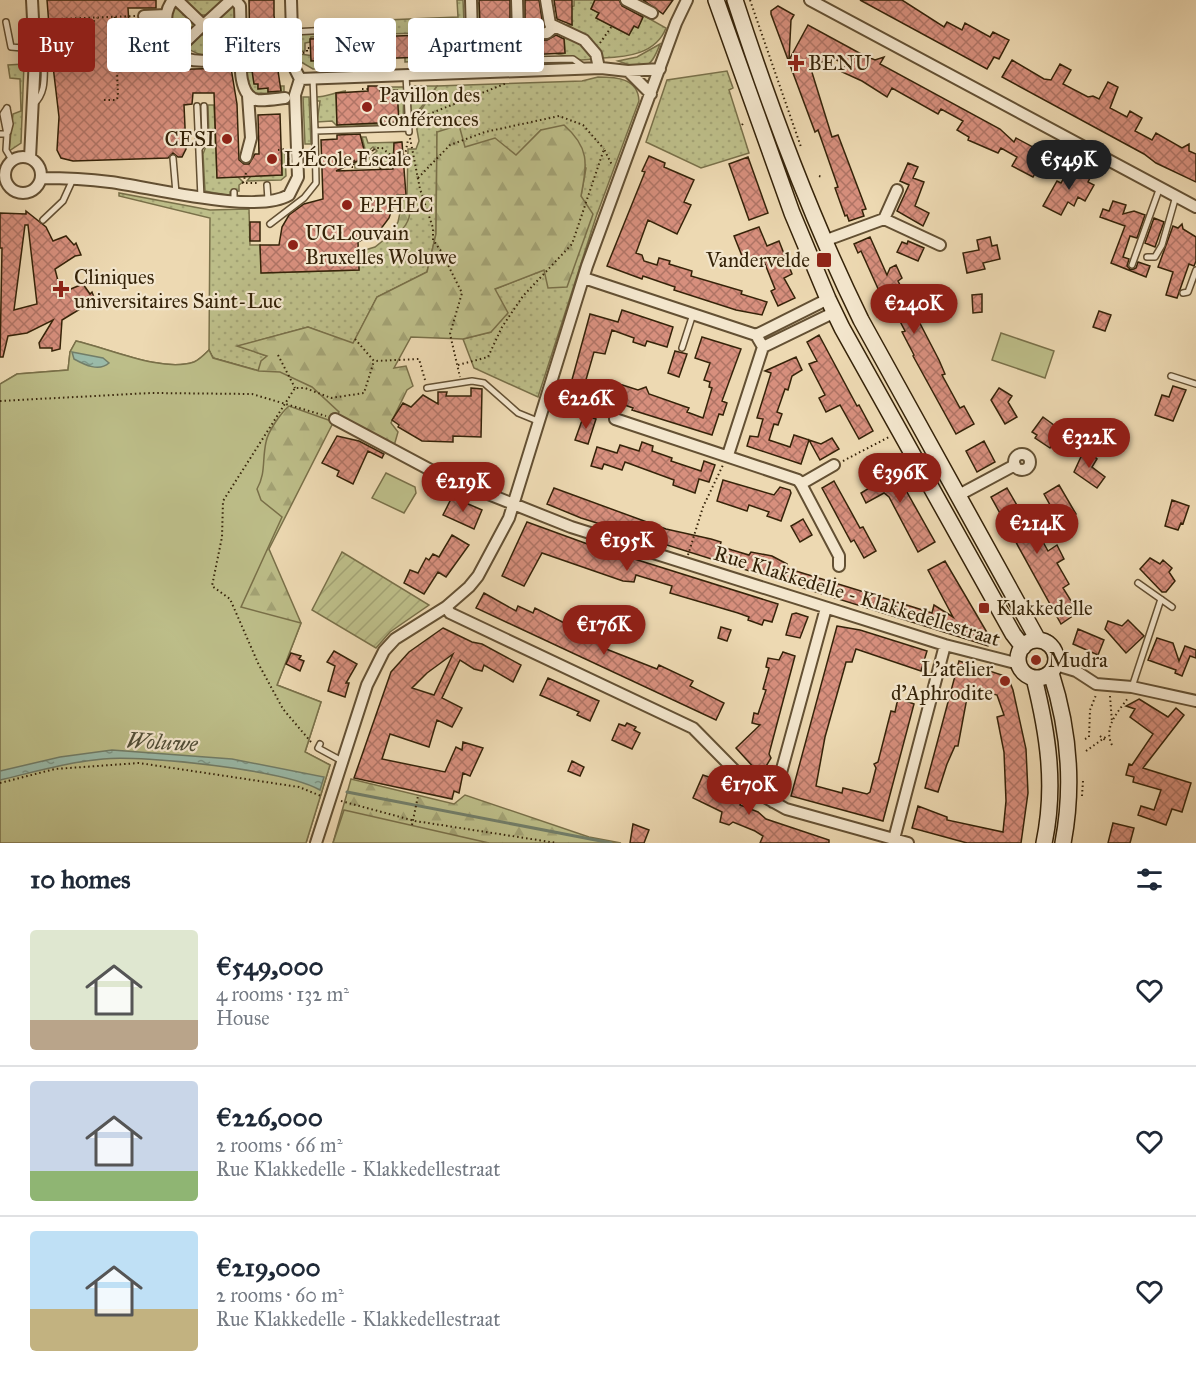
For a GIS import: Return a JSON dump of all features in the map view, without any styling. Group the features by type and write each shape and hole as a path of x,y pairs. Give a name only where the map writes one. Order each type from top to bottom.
{"main road":[{"path":"716,0 792,213 832,305 899,431 1023,647"},
{"path":"735,0 824,241 861,320 957,496 1052,647 1056,657 1069,753 1070,788 1063,843"},
{"path":"914,457 930,447"},
{"path":"1043,636 1023,647 1019,654 1019,664 1025,674 1034,678 1058,669"},
{"path":"1034,678 1050,753 1051,786 1044,843"}],"street":[{"path":"32,0 33,18"},
{"path":"166,18 175,0 203,24"},
{"path":"212,18 233,0 240,6 240,18"},
{"path":"291,0 292,18"},
{"path":"471,0 472,18"},
{"path":"516,0 517,18"},
{"path":"546,0 548,21 554,27 569,31 584,40 596,54 599,68"},
{"path":"626,0 652,13"},
{"path":"316,843 367,685 384,651 395,639 446,607 478,576 509,518 584,278 675,26 687,0"},
{"path":"810,0 1196,207"},
{"path":"144,16 166,15"},
{"path":"191,37 203,26"},
{"path":"544,34 554,27"},
{"path":"544,69 599,68 628,71 660,69"},
{"path":"628,71 651,94"},
{"path":"30,159 34,72"},
{"path":"242,72 243,88 248,96 255,100 285,98"},
{"path":"41,178 176,188 201,198 234,196 254,205 290,195 302,178 295,96 300,79 297,72"},
{"path":"300,79 473,72"},
{"path":"246,157 250,138 248,96"},
{"path":"24,157 30,159 40,168 41,178 36,188 26,194 5,191 5,171 12,160 24,157"},
{"path":"884,219 897,190"},
{"path":"824,241 884,219 940,245"},
{"path":"584,278 756,335 764,347"},
{"path":"756,335 832,305"},
{"path":"729,455 764,347 832,305"},
{"name":"Rue Klakkedelle - Klakkedellestraat","path":"335,419 438,474 571,527 945,645 1019,664"},
{"path":"615,419 729,455 798,480 839,556 839,566"},
{"path":"801,484 834,465"},
{"path":"957,496 1015,465"},
{"path":"446,607 450,613 693,728 756,792 786,810 908,843"},
{"path":"773,802 826,608"},
{"path":"894,839 945,645"},
{"path":"1058,669 1096,684 1196,701"}],"lane":[{"path":"6,22 11,47 18,47"},
{"path":"544,55 573,59 585,69"},
{"path":"33,105 43,93 44,72"},
{"path":"315,131 409,130 406,75"},
{"path":"270,224 304,198 316,183 313,78"},
{"path":"196,106 201,198"},
{"path":"199,149 205,140 204,106"},
{"path":"0,134 7,134 6,150 12,160"},
{"path":"173,160 176,188"},
{"path":"43,220 63,201 73,179"},
{"path":"267,185 268,200"},
{"path":"1132,265 1160,188"},
{"path":"1147,257 1155,257 1162,244 1176,196"},
{"path":"1183,293 1188,292 1196,270"},
{"path":"682,348 693,314"},
{"path":"1171,376 1196,384"},
{"path":"427,388 462,382 484,383 518,413 540,422"},
{"path":"1138,583 1172,606"},
{"path":"1131,691 1161,599"},
{"path":"320,744 318,748 322,753 342,761"}],"path":[{"path":"750,0 800,139 802,152"},
{"path":"97,18 144,16"},
{"path":"104,100 116,100 118,97 115,17"},
{"path":"599,49 600,42 612,26"},
{"path":"308,52 307,48 311,48"},
{"path":"381,170 382,165 397,164 404,159 409,130 419,118 510,82"},
{"path":"362,89 368,90"},
{"path":"418,178 450,145 485,132 559,116 583,125 604,149 615,171"},
{"path":"409,130 418,178 433,228 433,240 441,251 462,294 450,334 462,382"},
{"path":"366,155 373,150 384,148 392,156 404,159"},
{"path":"278,150 287,149"},
{"path":"458,365 488,357 502,327 523,296 572,244 604,149"},
{"path":"347,167 354,167 354,161 367,158 373,150"},
{"path":"355,339 374,361"},
{"path":"278,355 295,388"},
{"path":"374,361 419,359 427,388"},
{"path":"295,388 305,388 331,398 364,393 374,361"},
{"path":"295,388 224,501 222,537 212,586 230,599 258,663 283,709 309,739"},
{"path":"549,390 605,409 615,419"},
{"path":"0,401 151,393 252,394 285,402 335,419"},
{"path":"834,465 899,431"},
{"path":"686,563 703,507 729,455"},
{"path":"826,608 839,566"},
{"path":"1043,636 1067,659 1058,669"},
{"path":"1085,739 1089,737 1092,701 1100,691"},
{"path":"1086,751 1105,740 1112,722 1131,691"},
{"path":"1112,693 1109,699 1112,722"},
{"path":"1108,735 1112,745"},
{"path":"1100,736 1105,740"},
{"path":"0,783 55,770 101,764 139,763 299,788 321,796"},
{"path":"412,825 418,796"},
{"path":"341,801 415,821 557,843"}],"green space":[{"path":"182,0 228,0 212,15 195,15"},
{"path":"457,0 463,0 464,18 434,18 458,17"},
{"path":"574,0 595,0 591,9 599,13 596,18 629,35 634,26 638,27 642,19 639,17 641,14 666,28 655,44 648,49 622,57 603,58 582,35 568,25 572,25 570,7 574,6"},
{"path":"175,1 193,18 193,33 191,35 191,18 170,18"},
{"path":"232,2 237,18 215,17"},
{"path":"475,3 479,3 480,18 476,18"},
{"path":"408,19 408,33 396,34 396,20"},
{"path":"314,33 314,37 311,37 310,42 305,43 305,51 302,52 302,35"},
{"path":"564,34 572,36 596,59 581,60 554,53 565,53"},
{"path":"196,35 203,35 203,54 191,50 191,40"},
{"path":"660,44 653,59 645,66 634,66 618,61 637,57"},
{"path":"302,54 314,56 313,69 302,63"},
{"path":"18,64 18,72 24,72 21,143 9,151 13,114 21,111 20,79 10,78 8,65"},
{"path":"727,71 733,88 729,90 749,153 701,168 646,142 667,80"},
{"path":"245,72 253,72 254,83 258,84 258,89 268,88 268,93 281,93 281,86 284,86 284,94 255,93 248,86"},
{"path":"598,77 625,80 635,88 639,101 596,217 538,397 474,368 463,339 491,332 495,289 544,270 581,196 586,168 541,130 516,156 465,148 437,132 436,234 427,272 377,297 353,344 308,327 239,346 267,356 259,371 213,358 209,350 210,218 119,196 119,193 210,210 249,209 250,245 260,245 262,273 359,270 358,252 375,247 390,235 395,235 410,207 407,196 408,149 416,149 419,141 415,119 437,86 582,81"},
{"path":"410,86 437,86 411,121"},
{"path":"380,87 404,87 403,123 338,127 332,121 317,122 320,101 316,101 316,97 338,92 346,91 336,93 337,125 398,122 397,91 381,91"},
{"path":"303,97 309,97 311,144 305,144"},
{"path":"208,105 214,105 217,177 238,177 243,182 239,185 239,191 230,192 230,196 205,191 203,154 209,138"},
{"path":"459,125 465,147 495,138 516,155 541,130 564,125 582,149 585,174 581,196 593,214 567,287 548,288 544,270 495,289 508,313 491,332 463,339 411,337 394,368 406,366 413,386 407,390 391,423 398,432 394,446 335,419 269,549 301,623 277,685 321,702 305,752 330,765 306,843 0,762 0,384 17,374 68,370 70,352 76,341 151,362 181,365 194,362 209,350 213,358 258,371 261,361 267,356 237,346 308,327 353,343 377,297 427,272 436,234 437,132"},
{"path":"362,137 366,137 368,143 402,142 394,143 396,161 380,163 379,167 355,168 355,162 367,159 377,151 373,147 366,153"},
{"path":"282,152 285,152 286,176 281,180 247,181 251,176 282,175"},
{"path":"403,199 408,199 410,213 408,221 399,233 390,235 398,222"},
{"path":"1001,333 1054,351 1045,378 992,360"},
{"path":"76,341 151,362 181,365 194,362 209,350 213,358 259,371 280,372 312,387 339,412 334,422 289,406 269,433 262,477 257,489 261,500 282,517 241,607 301,623 277,685 321,702 305,752 330,765 306,843 0,843 0,384 17,374 68,370 70,352"},
{"path":"386,473 415,487 416,493 404,513 372,498"},
{"path":"342,552 429,605 390,632 376,648 312,610"},
{"path":"351,779 454,804 465,795 589,837 621,843 333,843"},
{"path":"344,810 489,843 333,843"}],"water":[{"path":"72,352 103,358 109,363 101,367 87,365 74,359"},
{"path":"112,750 232,759 324,777 320,790 278,776 247,770 123,758 77,762 0,780 0,771 60,757"}],"building":[{"path":"47,0 156,0 156,8 128,8 129,18 107,18 107,72 191,72 191,69 203,69 203,72 232,72 237,104 239,160 244,164 249,164 255,154 259,154 258,115 280,114 282,175 217,178 214,93 193,93 192,104 184,105 186,149 182,157 173,153 168,158 73,161 61,158 57,150 59,117 54,72 95,72 95,18 48,18"},
{"path":"249,0 274,0 274,18 249,18"},
{"path":"479,0 510,0 510,18 480,18"},
{"path":"525,0 539,0 542,18 525,18"},
{"path":"554,0 572,0 572,25 557,19"},
{"path":"595,0 619,0 622,6 643,17 638,28 634,26 629,35 596,18 599,13 591,9"},
{"path":"643,0 673,0 663,14"},
{"path":"860,0 902,0 944,27 947,22 962,30 965,23 990,37 993,32 1009,40 999,59 994,57 987,69"},
{"path":"778,6 794,15 791,20 789,60 808,25 863,55 875,60 884,57 880,64 1000,129 1014,142 1016,138 1046,154 1033,177 1012,166 1017,157 1001,148 998,153 968,140 969,137 957,130 963,121 941,109 938,114 892,88 887,97 862,81 842,72 846,65 833,58 810,66 832,137 838,135 866,209 862,210 864,216 849,221 835,188 838,187 818,130 815,132 771,14 771,11"},
{"path":"556,35 564,39 565,53 544,54 544,40"},
{"path":"396,36 408,36 408,58 396,58"},
{"path":"310,39 314,39 314,61 311,61"},
{"path":"1012,60 1044,79 1051,80 1060,64 1071,70 1063,84 1088,97 1093,96 1099,99 1108,82 1118,87 1110,108 1127,117 1130,111 1142,118 1135,131 1152,140 1156,133 1182,148 1189,144 1189,151 1196,154 1196,182 1156,163 1144,154 1002,77"},
{"path":"252,72 278,72 281,91 268,92 268,88 258,89 258,84 254,84"},
{"name":"Pavillon des conférences","path":"368,86 380,86 380,91 397,90 399,122 337,125 336,93 368,91"},
{"name":"EPHEC","path":"360,134 366,157 336,171 393,169 394,143 402,142 406,195 397,195 389,218 380,230 358,242 359,270 261,273 260,245 279,245 282,227 289,215 304,204 323,199 321,140 337,139 337,135"},
{"path":"649,156 665,163 664,167 694,180 684,202 691,205 677,234 648,220 636,253 642,255 644,261 657,265 659,258 670,261 669,264 692,271 691,276 742,291 741,294 767,302 762,315 736,310 674,290 675,287 643,276 642,279 607,266 645,172 642,171"},
{"path":"748,157 768,213 749,220 729,164"},
{"path":"908,163 918,167 913,178 924,182 915,206 929,213 923,226 897,211 909,185 900,181"},
{"path":"1070,167 1090,178 1088,182 1094,185 1085,201 1078,197 1074,206 1068,202 1061,215 1043,206 1057,181 1061,183"},
{"path":"1113,201 1126,205 1123,214 1134,211 1145,215 1137,238 1130,236 1123,257 1129,259 1127,266 1131,270 1136,268 1138,262 1150,266 1146,277 1111,263 1125,226 1100,217 1103,209 1109,211"},
{"path":"26,211 46,227 53,241 66,236 74,245 76,243 81,255 75,256 55,269 61,293 83,284 90,294 92,292 95,300 62,320 60,349 52,351 52,348 40,348 39,343 53,320 27,333 8,336 3,357 0,357 2,248 0,248 0,213 26,214","holes":["25,225 28,225 37,304 14,310"]},
{"path":"1154,218 1164,222 1155,247 1145,243"},
{"path":"250,222 260,222 260,241 250,241"},
{"path":"1182,224 1183,229 1196,237 1196,261 1194,266 1189,264 1177,298 1166,295 1173,272 1158,267 1173,226 1178,228"},
{"path":"759,227 767,246 779,241 792,274 784,278 795,298 778,306 771,291 775,289 763,259 746,266 734,236"},
{"path":"870,237 887,275 890,268 896,265 902,278 898,281 939,360 945,374 942,375 960,408 964,406 974,424 956,434 913,356 902,332 905,331 894,310 889,313 861,251 858,253 854,244"},
{"path":"990,237 992,246 997,245 1000,259 983,263 985,269 967,273 963,253 979,250 977,240"},
{"path":"908,241 924,248 918,261 897,252 902,242 907,244"},
{"path":"982,294 982,312 973,313 972,295"},
{"path":"622,310 673,327 667,347 647,341 645,346 633,342 634,338 612,330 605,354 594,352 583,390 570,387 590,314 618,322"},
{"path":"1099,311 1111,315 1105,331 1093,327"},
{"path":"819,335 873,431 859,439 840,405 826,412 819,398 825,395 809,364 817,361 807,342"},
{"path":"702,337 741,349 722,401 727,403 723,415 719,414 712,435 632,410 633,408 608,399 613,382 638,390 646,387 649,394 689,408 687,412 703,418 712,388 709,387 710,382 704,380 710,363 695,358"},
{"path":"675,351 687,354 679,377 668,373"},
{"path":"796,357 802,370 792,376 788,390 785,389 777,412 782,414 778,425 774,424 769,440 790,447 794,435 809,440 801,464 747,446 750,436 758,437 763,419 757,418 771,373 765,371"},
{"path":"1173,386 1186,390 1173,421 1155,415 1162,395 1169,397"},
{"path":"471,388 482,389 481,437 453,436 453,442 422,441 398,427 399,425 392,420 403,403 411,407 423,395 438,404 438,392 447,392 446,396 471,396"},
{"path":"999,388 1012,396 1008,402 1017,417 1005,424 991,400"},
{"path":"584,415 596,419 588,444 575,440"},
{"path":"1043,417 1070,437 1060,449 1051,446 1050,448 1035,438 1037,435 1032,432"},
{"path":"337,436 359,441 384,454 382,458 368,451 353,484 337,476 339,471 322,463"},
{"path":"832,438 839,449 820,460 809,440 821,444"},
{"path":"984,441 995,462 977,472 966,451"},
{"path":"642,442 653,446 652,451 672,458 671,461 701,471 704,461 715,465 709,482 699,479 695,493 673,485 674,480 625,462 622,470 604,464 602,469 591,466 597,447 617,453 620,445 639,451"},
{"path":"1085,448 1097,459 1092,467 1105,477 1097,488 1074,472"},
{"path":"886,461 890,462 935,542 918,552 889,497 884,493 866,503 861,493 879,482 872,469"},
{"path":"723,480 774,495 780,487 790,490 781,521 767,516 769,512 749,505 747,511 717,501"},
{"path":"834,481 860,528 863,527 876,551 864,558 854,540 851,542 822,488"},
{"path":"1059,485 1076,514 1060,523 1044,494"},
{"path":"554,488 666,529 721,542 720,546 732,550 749,555 751,552 772,556 787,564 786,568 932,613 934,605 953,617 928,570 945,561 992,641 988,646 581,518 547,504"},
{"path":"1007,488 1026,521 1031,520 1048,551 1057,545 1064,559 1057,563 1069,584 1063,588 1073,604 1071,609 1074,615 1061,624 991,497"},
{"path":"452,497 482,510 474,529 443,515"},
{"path":"1172,500 1189,506 1183,524 1181,523 1178,530 1165,526"},
{"path":"803,519 812,535 800,542 791,526"},
{"path":"527,522 593,546 778,604 772,622 764,620 762,625 738,613 670,593 672,586 636,575 634,582 623,581 542,553 524,586 502,576"},
{"path":"452,535 469,545 446,577 438,572 424,594 404,583 410,570 418,573 426,558 429,560 433,554 439,557"},
{"path":"1150,558 1160,564 1163,560 1172,568 1169,572 1175,581 1166,592 1162,592 1140,569"},
{"path":"484,593 516,611 518,606 533,613 535,608 584,633 595,636 603,641 601,647 657,669 659,665 693,681 690,686 724,703 716,720 476,608"},
{"path":"792,614 808,617 800,638 786,635"},
{"path":"1128,620 1144,636 1126,653 1105,629 1108,621 1122,626"},
{"path":"837,626 860,630 927,651 921,671 856,649 852,662 846,662 825,737 816,786 842,793 843,788 867,794 870,792 876,768 874,764 878,762 891,711 895,712 898,698 914,704 883,821 791,796"},
{"path":"721,627 731,630 727,641 718,638"},
{"path":"443,628 472,642 482,644 521,665 513,682 484,665 482,671 460,660 442,698 462,708 452,727 437,720 429,747 390,734 382,759 445,772 456,747 462,750 463,742 483,748 470,776 463,773 459,793 454,791 452,799 354,778 391,672 409,652","holes":["453,654 434,695 412,688 427,673"]},
{"path":"1078,629 1104,640 1098,655 1073,644"},
{"path":"1157,638 1173,643 1179,661 1185,646 1196,650 1196,658 1190,656 1182,676 1175,673 1176,670 1148,660"},
{"path":"334,651 357,664 346,683 349,683 345,697 328,691 335,666 327,662"},
{"path":"783,652 795,656 769,754 771,758 765,768 760,767 756,770 736,748 760,725 752,723 754,713 758,714 766,690 763,689 769,668 766,667 768,658 779,660"},
{"path":"291,653 301,656 299,659 304,661 300,671 286,664"},
{"path":"959,661 1008,677 1013,690 1026,749 1028,793 1021,843 967,843 912,828 918,806 947,817 947,820 1003,832 1006,801 1004,752 997,717 1004,715 997,695 969,687 958,746 955,746 947,764 938,792 925,788"},
{"path":"548,678 599,701 590,721 577,715 579,712 540,695"},
{"path":"1139,699 1168,717 1176,708 1184,715 1143,768 1191,783 1182,812 1172,809 1166,825 1138,815 1141,806 1154,810 1161,790 1133,782 1134,777 1126,775 1129,764 1132,765 1153,734 1130,717 1135,709 1126,706"},
{"path":"627,723 636,727 634,730 640,733 632,749 612,740 619,724 625,726"},
{"path":"572,761 584,767 580,776 568,771"},
{"path":"703,775 723,782 720,794 738,798 742,802 740,805 758,812 766,819 829,840 829,843 760,843 763,836 755,831 733,822 729,825 720,822 722,812 693,798"},
{"path":"1113,823 1134,828 1130,843 1108,843"},
{"path":"633,824 649,830 644,843 630,843"}],"waterway":[{"name":"Woluwe","path":"347,792 611,843"}],"place":[{"name":"BENU","path":"796,63"},
{"name":"Pavillon des conférences","path":"367,107"},
{"name":"CESI","path":"227,139"},
{"name":"L'École Escale","path":"272,159"},
{"name":"EPHEC","path":"347,205"},
{"name":"UCLouvain Bruxelles Woluwe","path":"293,245"},
{"name":"Vandervelde","path":"824,260"},
{"name":"Cliniques universitaires Saint-Luc","path":"61,289"},
{"name":"Klakkedelle","path":"984,608"},
{"name":"Mudra","path":"1036,660"},
{"name":"L'atelier d'Aphrodite","path":"1005,681"}]}
